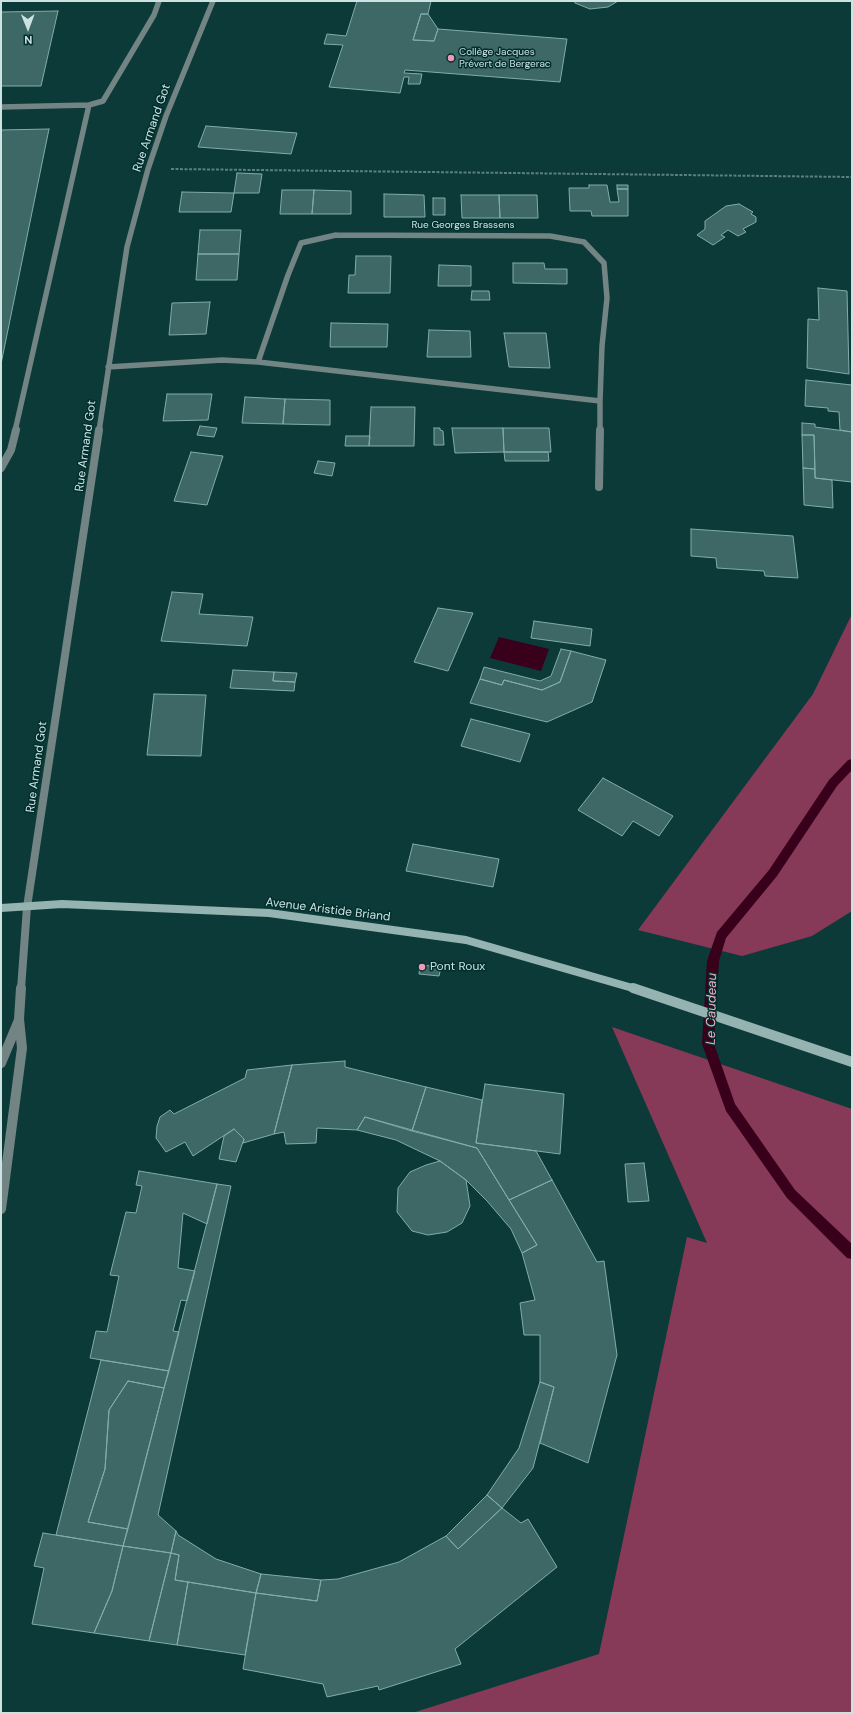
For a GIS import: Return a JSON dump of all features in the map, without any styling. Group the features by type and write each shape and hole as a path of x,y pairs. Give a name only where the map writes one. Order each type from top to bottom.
{"main road":[{"name":"Avenue Aristide Briand","path":"1,908 62,904 269,913 466,940 645,992 852,1062"}],"street":[{"path":"1,107 89,105 103,101 154,15 159,1"},
{"name":"Rue Armand Got","path":"19,1019 26,907 38,840 127,247 148,169 166,116 213,1"},
{"path":"1,468 11,450 89,105"},
{"name":"Rue Georges Brassens","path":"258,362 288,275 301,243 336,235 550,236 584,242 604,263 607,298 602,346 599,487"},
{"path":"108,367 222,360 258,362 600,401"},
{"path":"1,1063 19,1019"},
{"path":"1,1209 22,1048 19,1019"}],"path":[{"path":"148,169 852,177"}],"shaded area":[{"path":"852,614 852,911 812,936 742,956 638,930 813,694"},
{"path":"499,637 549,649 541,671 490,658"},
{"path":"612,1027 852,1109 852,1713 412,1713 599,1654 687,1237 707,1243"}],"building":[{"name":"Collège Jacques Prévert de Bergerac","path":"357,1 431,1 428,14 421,14 413,40 434,41 438,29 567,39 560,82 405,70 404,73 422,74 420,84 408,84 409,77 404,77 400,93 329,87 343,45 324,44 327,34 346,36"},
{"path":"574,1 618,1 608,7 590,9 575,3"},
{"path":"58,11 41,86 1,86 1,12"},
{"path":"421,14 428,14 438,29 434,41 413,40"},
{"path":"206,126 297,133 291,154 198,147"},
{"path":"49,129 1,364 1,130"},
{"path":"237,173 262,174 259,193 234,193"},
{"path":"589,185 607,185 610,202 619,202 617,189 628,189 628,216 592,216 591,211 570,211 569,188 589,188"},
{"path":"617,185 628,185 628,189 617,189"},
{"path":"282,190 314,190 312,214 280,214"},
{"path":"314,190 351,191 351,214 312,214"},
{"path":"182,192 234,193 231,212 179,212"},
{"path":"384,194 424,195 425,217 384,217"},
{"path":"461,195 499,195 500,218 462,218"},
{"path":"499,195 537,195 538,218 500,218"},
{"path":"433,198 445,198 445,215 433,215"},
{"path":"739,204 753,212 751,214 756,217 756,222 743,229 746,232 738,236 728,230 721,235 725,237 713,245 697,235 705,229 705,221 726,206"},
{"path":"200,230 241,230 239,254 198,254"},
{"path":"198,254 239,254 237,280 196,280"},
{"path":"356,256 391,256 390,293 348,293 349,275 355,275"},
{"path":"513,263 544,263 545,269 567,269 567,284 513,283"},
{"path":"439,265 471,266 471,286 438,286"},
{"path":"818,288 847,291 849,374 807,368 808,319 819,320"},
{"path":"472,291 489,291 490,300 471,300"},
{"path":"210,302 206,334 169,335 172,303"},
{"path":"331,323 388,324 387,347 330,347"},
{"path":"429,330 470,331 471,357 427,357"},
{"path":"504,333 546,333 550,368 509,367"},
{"path":"806,380 852,385 852,432 840,430 839,412 828,411 828,408 805,406"},
{"path":"167,394 212,394 208,420 163,421"},
{"path":"245,397 285,399 283,424 242,423"},
{"path":"285,399 330,400 330,425 283,424"},
{"path":"371,407 415,407 414,446 369,446"},
{"path":"802,423 815,424 815,427 852,432 852,482 815,478 814,435 802,435"},
{"path":"200,426 217,428 214,437 197,435"},
{"path":"434,428 440,428 440,430 443,431 444,445 434,445"},
{"path":"452,428 503,428 504,452 455,453"},
{"path":"503,428 549,428 551,452 504,452"},
{"path":"802,435 814,435 815,469 803,468"},
{"path":"346,436 370,436 369,446 345,446"},
{"path":"191,452 223,456 207,505 174,501"},
{"path":"504,452 548,452 549,461 505,461"},
{"path":"318,461 335,463 332,476 314,473"},
{"path":"803,468 815,469 815,478 832,480 833,508 804,505"},
{"path":"691,529 793,536 798,578 765,576 764,571 717,568 716,558 691,556"},
{"path":"172,592 203,594 199,614 253,617 247,646 161,641"},
{"path":"438,608 473,613 448,671 414,662"},
{"path":"534,621 592,629 590,646 531,638"},
{"path":"561,649 571,651 560,682 542,690 504,680 502,685 480,679 484,667 540,681 551,676"},
{"path":"571,651 606,660 592,702 547,722 470,703 480,679 502,685 504,680 542,690 560,682"},
{"path":"233,670 274,672 273,681 295,682 294,691 230,688"},
{"path":"274,672 297,673 295,682 273,681"},
{"path":"154,694 206,695 201,756 147,755"},
{"path":"471,719 530,734 520,762 461,746"},
{"path":"603,778 673,816 659,836 633,821 622,836 578,810"},
{"path":"413,844 499,859 493,887 406,871"},
{"path":"420,965 441,967 439,976 419,974"},
{"path":"345,1061 345,1067 426,1087 412,1131 365,1117 357,1130 317,1128 316,1143 286,1144 284,1132 274,1134 292,1065"},
{"path":"292,1065 274,1134 243,1143 244,1139 234,1129 193,1156 185,1142 166,1152 156,1138 157,1126 160,1117 170,1110 174,1114 245,1078 247,1070"},
{"path":"485,1084 564,1094 560,1154 476,1143"},
{"path":"426,1087 482,1100 476,1143 536,1151 552,1180 509,1200 477,1148 412,1131"},
{"path":"365,1117 477,1148 537,1245 522,1253 511,1229 487,1201 466,1180 440,1161 396,1140 357,1130"},
{"path":"234,1129 244,1139 236,1162 219,1159 224,1136"},
{"path":"440,1161 466,1180 470,1206 462,1223 447,1232 428,1235 412,1231 397,1212 398,1188 410,1172"},
{"path":"644,1163 649,1201 628,1202 625,1164"},
{"path":"139,1171 217,1184 207,1224 183,1213 178,1268 195,1271 187,1301 181,1300 173,1331 179,1332 169,1371 90,1358 96,1331 107,1332 119,1276 110,1275 126,1212 136,1213 142,1186 136,1185"},
{"path":"552,1180 597,1262 604,1261 617,1355 588,1463 540,1443 554,1387 540,1382 540,1335 524,1335 520,1303 535,1300 522,1253 537,1245 509,1200"},
{"path":"217,1184 231,1186 158,1515 176,1531 171,1553 123,1546"},
{"path":"101,1360 169,1371 164,1388 128,1381 109,1410 105,1469 88,1522 128,1529 123,1546 56,1535"},
{"path":"128,1381 164,1388 128,1529 88,1522 105,1469 109,1410"},
{"path":"540,1382 554,1387 533,1468 502,1508 487,1495 519,1448"},
{"path":"487,1495 502,1508 458,1549 446,1536"},
{"path":"502,1508 521,1523 528,1519 557,1567 455,1649 461,1664 379,1690 378,1686 327,1697 323,1684 243,1669 256,1593 317,1601 321,1580 338,1579 399,1562 446,1536 458,1549"},
{"path":"176,1531 178,1535 216,1559 261,1574 256,1593 175,1580 179,1555 171,1553"},
{"path":"43,1533 123,1546 112,1591 94,1633 32,1624 44,1568 34,1566"},
{"path":"123,1546 171,1553 149,1641 94,1633 112,1591"},
{"path":"171,1553 179,1555 175,1580 188,1582 177,1645 149,1641"},
{"path":"261,1574 321,1580 317,1601 256,1593"},
{"path":"188,1582 256,1593 245,1655 177,1645"}],"waterway":[{"name":"Le Caudeau","path":"852,763 833,783 773,873 721,936 713,961 708,1044 730,1107 791,1194 852,1253"}],"place":[{"name":"Collège Jacques Prévert de Bergerac","path":"451,58"},
{"name":"Pont Roux","path":"422,967"}]}
